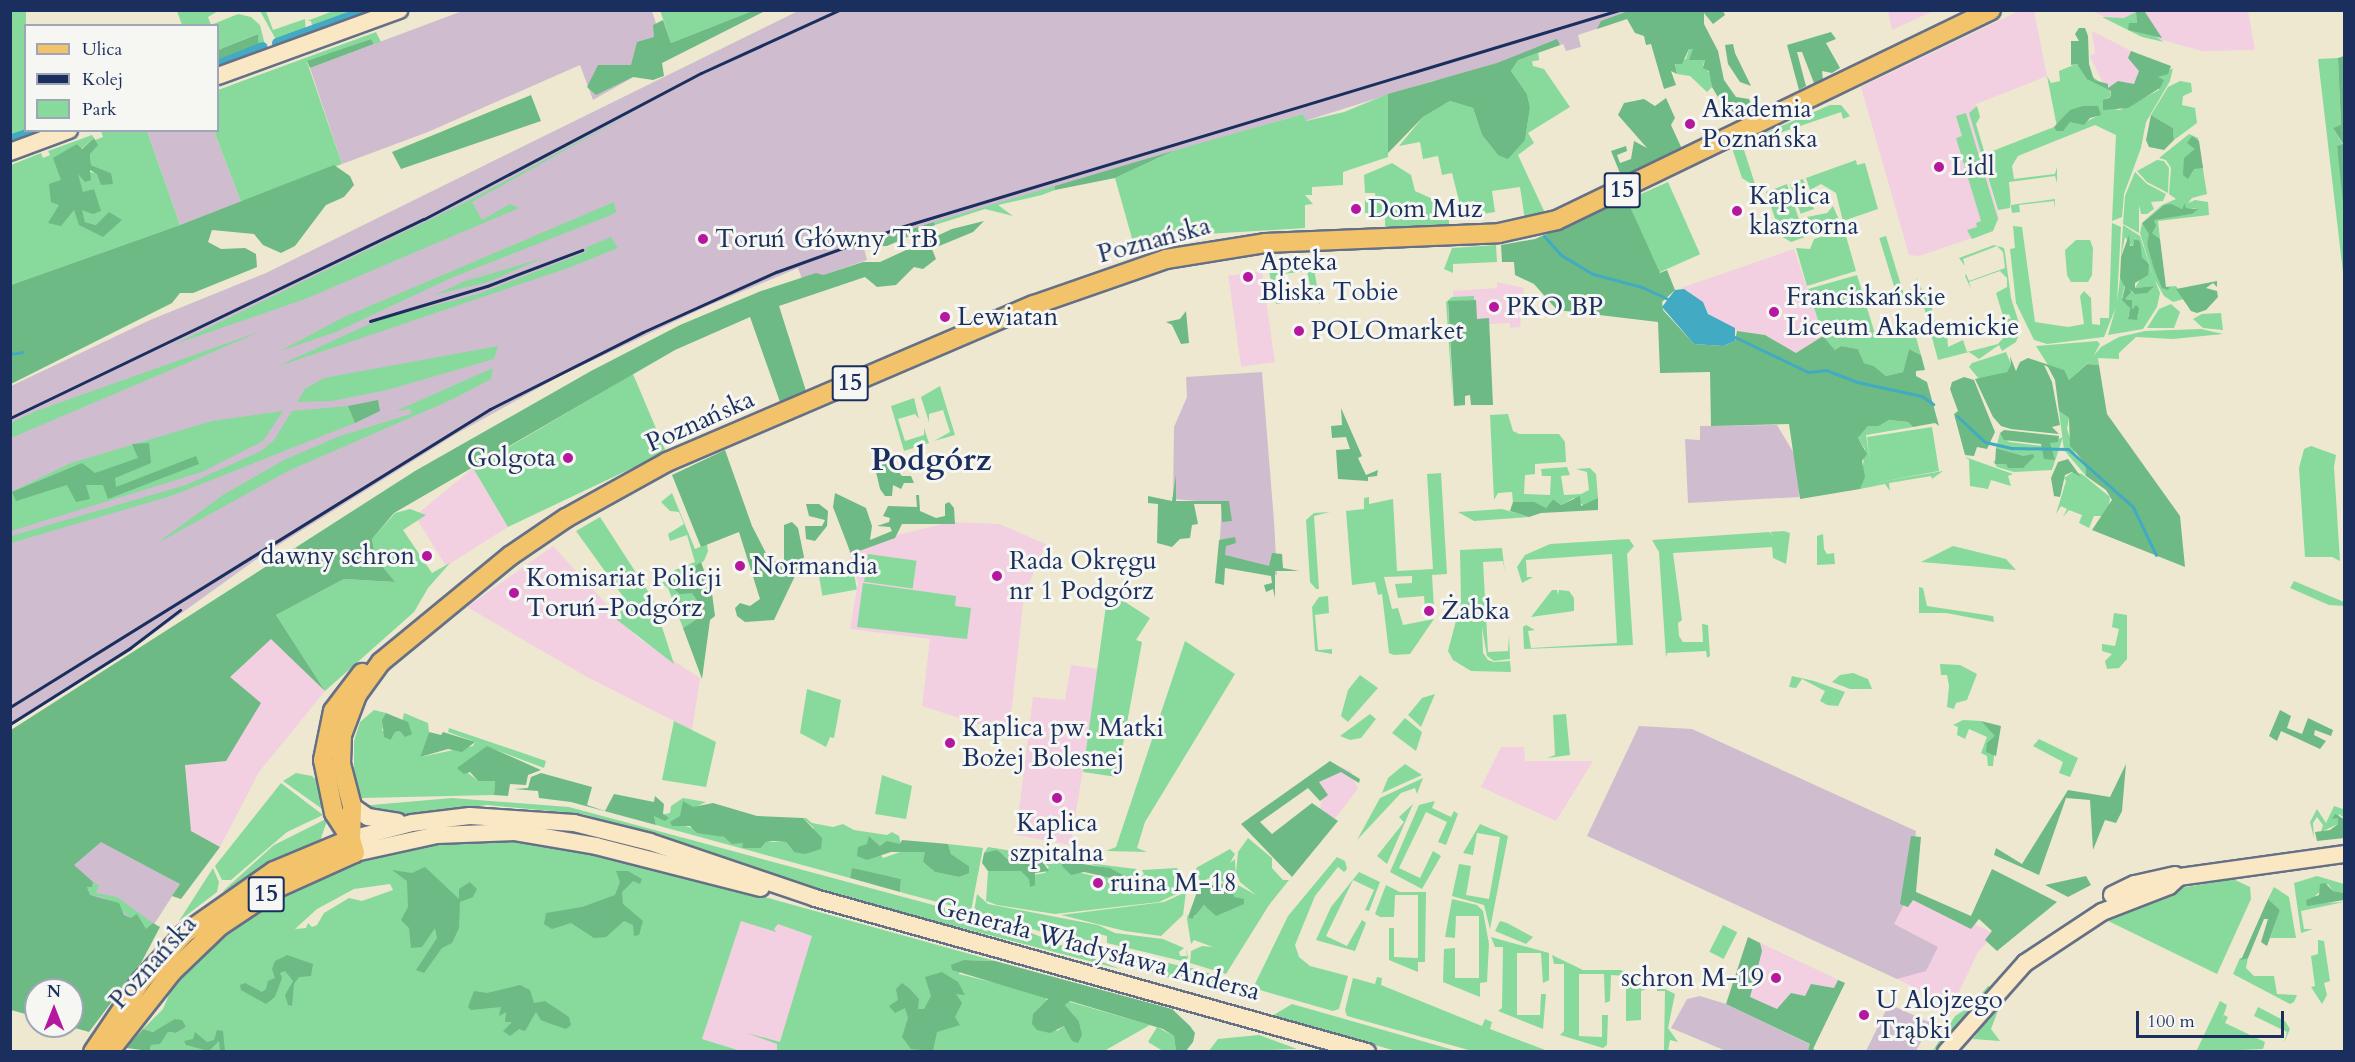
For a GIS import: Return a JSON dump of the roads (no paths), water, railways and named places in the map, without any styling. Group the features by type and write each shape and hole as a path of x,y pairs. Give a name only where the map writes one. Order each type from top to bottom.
{"main road":[{"path":"219,76 399,10"},
{"name":"Poznańska","path":"353,846 352,806 341,764 342,735 357,695 381,662 510,556 619,488 735,432 1034,305 1140,267 1228,246 1498,233 1536,226 1586,208 1991,10"},
{"path":"10,152 64,132"},
{"name":"Poznańska","path":"353,846 334,813 323,764 327,727 345,691 373,664 381,662"},
{"name":"Generała Władysława Andersa","path":"352,806 381,820 417,822 502,816 574,823 650,842 815,898 1366,1052"},
{"name":"Poznańska","path":"313,852 330,833 334,813"},
{"name":"Generała Władysława Andersa","path":"353,846 417,822"},
{"name":"Generała Władysława Andersa","path":"353,846 437,835 514,832 597,846 729,882 815,898"},
{"name":"Poznańska","path":"93,1052 165,951 248,886 313,852 353,846"},
{"name":"Poznańska","path":"109,1052 172,972 220,926 277,888 353,846"},
{"path":"1946,1052 2025,963 2102,912 2169,886 2179,877 2344,854"}],"water":[{"path":"1684,289 1703,302 1708,314 1735,328 1735,341 1723,346 1694,344 1662,307 1675,290"}],"waterway":[{"path":"277,43 368,10"},
{"path":"219,65 263,47"},
{"path":"10,140 32,132"},
{"path":"1544,236 1561,255 1593,274 1642,287 1668,299"},
{"path":"1735,337 1808,372 1826,370 1857,382 1922,396 1933,404"},
{"path":"10,354 22,352"},
{"path":"1957,416 1985,442 2012,448 2068,449 2133,507 2156,555"}],"railway":[{"path":"10,418 424,219 701,73 839,10"},
{"path":"10,707 490,409 643,332 776,272 901,227 1619,10"},
{"path":"370,321 487,286 582,250"},
{"path":"10,724 130,648 180,610"}],"place":[{"name":"Akademia Poznańska","path":"1690,124"},
{"name":"Lidl","path":"1939,167"},
{"name":"Dom Muz","path":"1356,209"},
{"name":"Kaplica klasztorna","path":"1737,211"},
{"name":"Toruń Główny TrB","path":"703,239"},
{"name":"Apteka Bliska Tobie","path":"1248,277"},
{"name":"PKO BP","path":"1494,307"},
{"name":"Franciskańskie Liceum Akademickie","path":"1774,312"},
{"name":"Lewiatan","path":"945,317"},
{"name":"POLOmarket","path":"1299,331"},
{"name":"Golgota","path":"568,458"},
{"name":"dawny schron","path":"427,556"},
{"name":"Normandia","path":"740,566"},
{"name":"Rada Okręgu nr 1 Podgórz","path":"997,576"},
{"name":"Komisariat Policji Toruń-Podgórz","path":"514,593"},
{"name":"Żabka","path":"1429,611"},
{"name":"Kaplica pw. Matki Bożej Bolesnej","path":"950,743"},
{"name":"Kaplica szpitalna","path":"1057,798"},
{"name":"ruina M-18","path":"1098,883"},
{"name":"schron M-19","path":"1776,978"},
{"name":"U Alojzego Trąbki","path":"1864,1015"}],"district":[{"name":"Podgórz","path":"931,460"}]}
